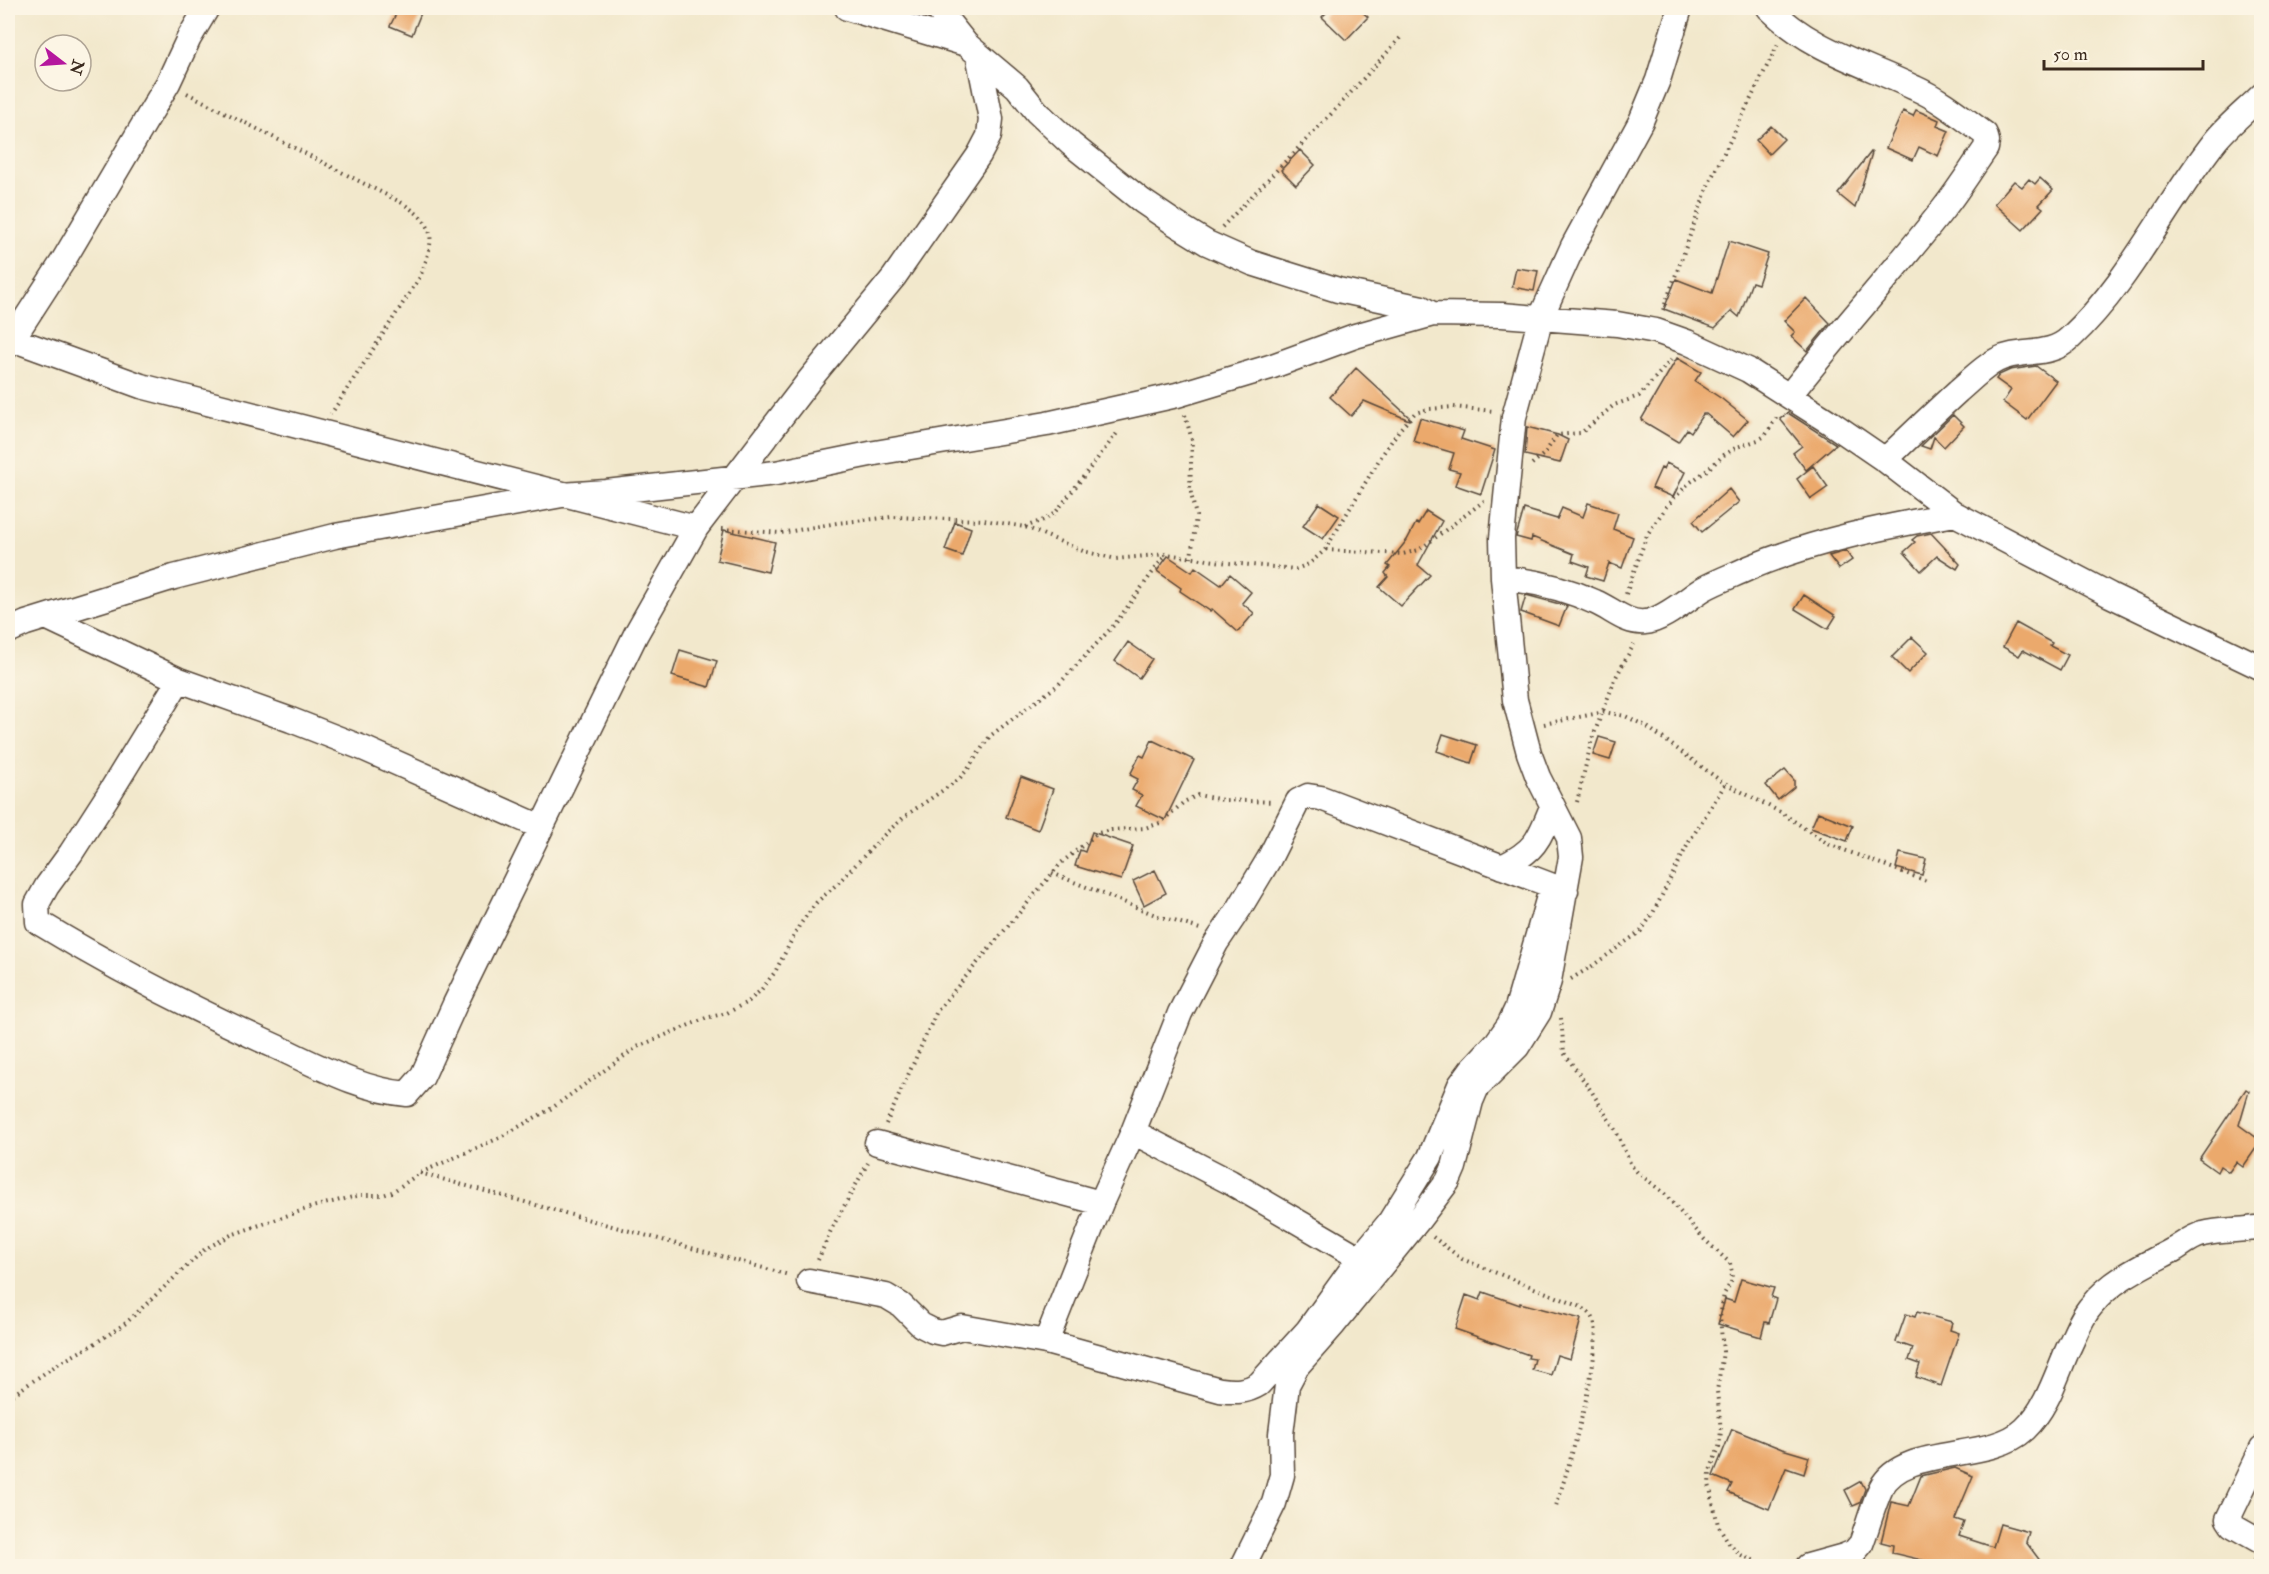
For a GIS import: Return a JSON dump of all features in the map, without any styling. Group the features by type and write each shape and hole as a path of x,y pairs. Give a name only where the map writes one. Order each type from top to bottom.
{"street":[{"path":"207,8 189,38 168,83 63,261 10,343 141,386 696,528"},
{"path":"847,8 972,49"},
{"path":"937,8 972,49 1017,87 1037,112 1071,144 1142,201 1207,243 1252,263 1300,279 1348,293 1422,308 1433,314"},
{"path":"809,1281 886,1296 901,1305 921,1325 933,1331 942,1333 962,1327 1046,1342 1220,1390 1236,1392 1249,1390 1260,1384 1308,1330 1360,1258 1389,1223 1430,1156 1460,1085 1509,1025 1571,857 1569,838 1552,807 1529,753 1515,700 1503,578 1502,538 1514,417 1541,317 1573,246 1641,121 1658,80 1680,8"},
{"path":"1769,8 1788,26 1841,57 1917,88 1985,134 1988,141 1986,148 1946,206 1789,396"},
{"path":"179,680 103,804 47,886 37,904 38,922 205,1014 327,1070 385,1092 407,1094 422,1077 455,1004 636,634 696,528 894,277 979,155 988,136 991,119 972,49"},
{"path":"1885,460 1956,393 1996,360 2018,353 2048,350 2067,341 2084,324 2119,280 2218,137 2262,95"},
{"path":"22,622 174,577 335,536 562,495 776,473 887,451 1047,424 1137,405 1270,367 1355,336 1433,314 1541,317 1617,324 1656,331 1687,342 1748,370 1789,396 1885,460 1955,514 2110,595 2262,668"},
{"path":"1503,578 1527,580 1574,594 1635,622 1657,621 1707,587 1771,560 1827,540 1955,514"},
{"path":"22,622 365,749 541,827"},
{"path":"1046,1342 1180,1013 1221,935 1269,859 1298,801 1308,796 1321,798 1559,889"},
{"path":"1502,867 1522,857 1535,844 1552,807"},
{"path":"1244,1566 1274,1503 1282,1475 1281,1434 1287,1385 1297,1366 1417,1222 1448,1180 1454,1167 1471,1101 1477,1087 1487,1074 1517,1047 1553,986 1559,889"},
{"path":"1133,1132 1230,1182 1360,1258"},
{"path":"877,1143 1101,1203"},
{"path":"1808,1566 1854,1552 1861,1544 1882,1487 1893,1474 1907,1464 2003,1444 2025,1429 2040,1409 2053,1385 2065,1355 2091,1305 2108,1289 2200,1234 2228,1229 2262,1227"},
{"path":"2262,1448 2228,1519 2232,1525 2262,1542"}],"lane":[{"path":"2258,1566 2262,1560"}],"path":[{"path":"1656,331 1709,183 1788,26"},
{"path":"1207,243 1334,111 1402,36"},
{"path":"168,83 402,203 420,215 430,228 429,253 420,277 320,431"},
{"path":"1325,550 1403,555 1419,550 1507,481 1534,463 1557,435 1581,433 1614,405 1639,396 1687,342"},
{"path":"1177,395 1188,422 1192,440 1190,489 1196,516 1191,558"},
{"path":"1617,614 1630,585 1647,535 1666,507 1688,484 1724,454 1765,436 1789,396"},
{"path":"1025,527 1046,519 1056,512 1137,405"},
{"path":"696,528 781,532 892,517 984,520 1025,527 1083,551 1116,559 1166,554 1296,569 1309,564 1325,550 1382,455 1400,429 1415,413 1453,407 1488,410 1514,417"},
{"path":"8,1398 58,1364 126,1323 179,1271 214,1244 231,1235 312,1207 361,1195 383,1195 392,1192 420,1173 498,1138 552,1108 637,1047 706,1018 728,1012 748,1001 761,990 775,972 799,926 816,903 885,833 905,816 958,780 990,736 1059,684 1115,624 1166,554"},
{"path":"1569,838 1593,739 1616,677 1631,647 1657,621"},
{"path":"1523,731 1553,721 1604,712 1625,717 1646,726 1726,783 1782,813 1828,844 1929,882"},
{"path":"1726,783 1689,842 1653,913 1641,931 1553,986 1564,1053 1592,1092 1617,1133 1631,1165 1664,1192 1704,1239 1730,1263 1731,1282 1724,1294 1720,1317 1723,1352 1717,1391 1721,1431 1719,1446 1710,1471 1709,1484 1718,1525 1729,1543 1741,1555 1767,1566"},
{"path":"420,1173 809,1281 832,1228 877,1143 923,1046 937,1011 1060,863 1098,833 1146,828 1160,824 1184,802 1198,795 1223,800 1298,801"},
{"path":"1052,873 1158,916 1221,935"},
{"path":"1417,1222 1439,1244 1462,1259 1579,1306 1589,1312 1594,1319 1596,1345 1571,1461 1556,1506"},
{"path":"8,1551 17,1566"}],"building":[{"path":"399,8 423,8 412,35 390,26"},
{"path":"1331,8 1358,8 1368,17 1346,40 1322,17"},
{"path":"1916,110 1939,120 1937,126 1949,131 1938,156 1919,147 1913,160 1886,148 1903,111 1913,116"},
{"path":"1771,126 1784,139 1769,154 1756,140"},
{"path":"1300,150 1315,165 1296,185 1281,170"},
{"path":"1872,153 1855,208 1838,194"},
{"path":"2040,178 2053,190 2039,205 2043,208 2023,230 1994,204 2014,181 2022,187 2029,179 2035,184"},
{"path":"1729,241 1768,254 1758,284 1752,282 1739,317 1732,311 1715,328 1664,309 1676,279 1712,293"},
{"path":"1516,268 1538,271 1534,291 1512,287"},
{"path":"1806,298 1830,323 1807,351 1791,336 1795,332 1784,321"},
{"path":"1677,358 1701,372 1695,381 1748,420 1733,437 1706,414 1703,414 1691,432 1687,429 1678,442 1641,420"},
{"path":"2036,366 2056,381 2027,420 2003,402 2011,390 1996,379 2010,370"},
{"path":"1356,368 1410,418 1409,420 1364,401 1351,416 1330,397"},
{"path":"1788,413 1836,444 1806,470 1793,453 1802,446 1780,419"},
{"path":"1953,415 1964,426 1944,447 1934,437 1930,449 1921,446"},
{"path":"1420,418 1464,431 1461,439 1495,450 1481,494 1455,485 1460,472 1449,469 1454,453 1413,441"},
{"path":"1527,427 1568,440 1560,463 1525,455"},
{"path":"1666,463 1685,472 1673,497 1652,488 1661,468 1663,469"},
{"path":"1813,466 1828,487 1811,499 1797,479"},
{"path":"1729,489 1739,502 1702,532 1693,521"},
{"path":"1319,503 1339,516 1323,539 1303,526"},
{"path":"1588,503 1618,513 1613,529 1633,537 1622,568 1609,563 1603,581 1586,576 1589,567 1572,561 1574,554 1532,537 1531,541 1516,537 1524,509 1557,519 1562,508 1583,517"},
{"path":"1426,511 1442,521 1418,565 1430,575 1401,606 1379,587 1388,577 1385,573 1390,567 1387,565"},
{"path":"955,522 971,528 962,556 945,550"},
{"path":"724,530 775,542 768,572 717,560"},
{"path":"1931,533 1960,564 1957,569 1937,556 1921,571 1904,552 1915,542 1912,540 1917,536"},
{"path":"1846,551 1852,560 1839,569 1829,556"},
{"path":"1168,556 1192,572 1195,567 1221,585 1230,574 1251,592 1242,603 1254,613 1238,632 1212,609 1210,611 1180,591 1181,588 1157,571"},
{"path":"1526,595 1567,606 1559,626 1521,612"},
{"path":"1804,595 1836,616 1828,629 1795,609"},
{"path":"2016,623 2052,643 2050,646 2068,655 2060,670 2023,650 2019,656 2003,647"},
{"path":"1912,637 1928,652 1908,673 1892,657"},
{"path":"1128,642 1152,659 1139,678 1115,661"},
{"path":"680,650 717,661 709,687 672,676"},
{"path":"1443,734 1477,745 1471,763 1437,751"},
{"path":"1599,737 1616,742 1610,760 1593,755"},
{"path":"1152,740 1194,760 1165,820 1136,806 1142,795 1132,790 1138,779 1130,775 1140,755 1144,757"},
{"path":"1785,770 1794,780 1794,787 1778,800 1766,785"},
{"path":"1021,777 1053,789 1038,830 1006,817"},
{"path":"1818,812 1853,826 1847,841 1811,828"},
{"path":"1092,832 1133,846 1121,880 1075,866 1080,850 1085,852"},
{"path":"1900,853 1926,859 1922,875 1896,868"},
{"path":"1155,870 1166,893 1144,905 1133,881"},
{"path":"2246,1089 2249,1091 2239,1125 2261,1141 2243,1167 2236,1162 2229,1172 2220,1166 2217,1172 2199,1159"},
{"path":"1741,1279 1774,1288 1771,1297 1776,1299 1769,1323 1765,1322 1761,1337 1718,1324 1725,1299 1734,1302"},
{"path":"1483,1292 1520,1305 1520,1303 1581,1319 1570,1359 1557,1355 1551,1375 1532,1370 1535,1359 1528,1358 1529,1355 1455,1329 1466,1295 1480,1300"},
{"path":"1917,1312 1952,1322 1950,1330 1959,1333 1941,1386 1916,1377 1920,1364 1909,1360 1913,1348 1896,1342 1906,1314 1915,1317"},
{"path":"1732,1429 1809,1457 1804,1474 1786,1468 1769,1509 1728,1492 1732,1484 1713,1476"},
{"path":"1955,1468 1973,1476 1955,1519 1964,1522 1959,1536 1993,1547 2000,1524 2029,1532 2026,1542 2044,1566 1947,1566 1892,1553 1893,1545 1881,1542 1891,1502 1909,1506 1921,1476"},
{"path":"1861,1481 1865,1489 1860,1503 1853,1506 1845,1490"}]}
